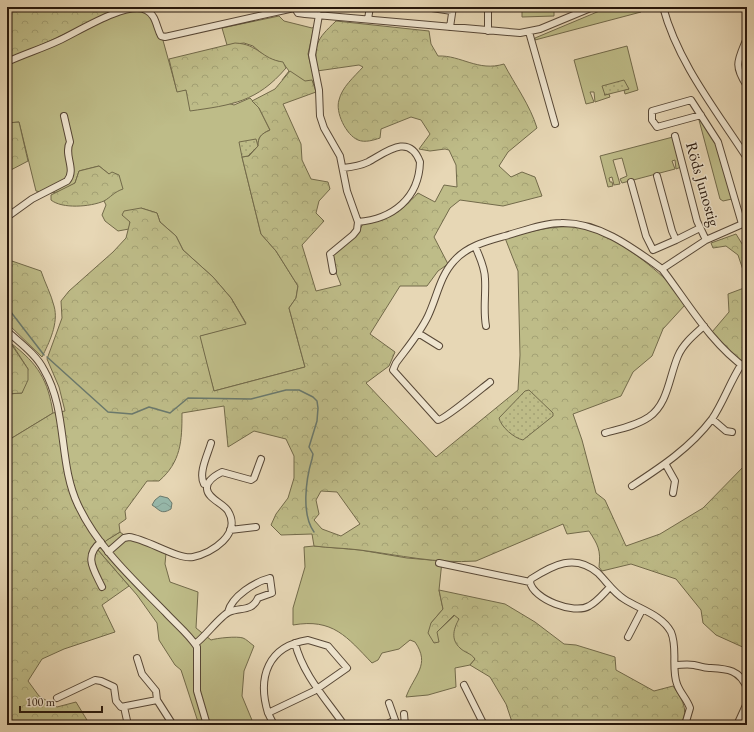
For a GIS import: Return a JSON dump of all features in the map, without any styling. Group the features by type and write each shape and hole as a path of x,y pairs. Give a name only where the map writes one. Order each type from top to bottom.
{"street":[{"path":"7,62 58,41 96,22 132,9 140,9 150,13 156,20 161,36 165,37 294,7 298,13 520,33 540,29 593,7"},
{"path":"368,19 370,7"},
{"path":"425,7 452,9 450,27"},
{"path":"488,7 488,31"},
{"path":"662,7 672,36 683,57 747,158"},
{"path":"319,15 312,55 319,90 320,116 324,128 338,152 350,202 358,222 357,230 353,235 330,254 334,271"},
{"path":"529,32 555,124"},
{"path":"747,38 737,64 738,71 747,86"},
{"path":"662,269 706,240 744,223 723,153 712,130 692,100 652,111 652,120 656,127 701,115"},
{"path":"7,217 21,205 67,182 70,178 67,148 70,142 64,116"},
{"name":"Röds Junostig","path":"675,136 697,221 706,240"},
{"path":"343,168 366,163 392,148 399,146 409,148 414,151 420,162 415,186 404,203 389,214 370,221 358,222"},
{"path":"657,176 672,231 676,240"},
{"path":"632,182 646,236 653,250 700,228"},
{"path":"490,382 473,394 444,419 438,420 393,370 396,363 418,333 428,315 450,265 458,257 474,246 542,226 561,223 577,223 610,236 662,269 704,326 744,367 712,419 682,451 666,465 632,486"},
{"path":"474,246 483,267 485,278 484,315 486,326"},
{"path":"605,433 635,424 648,418 654,413 666,395 678,356 683,346 704,326"},
{"path":"7,330 36,359 50,382 58,411 63,452 74,495 90,527 108,552 195,644 198,652 196,679 198,696 207,725"},
{"path":"418,333 440,346"},
{"path":"712,419 726,431 732,432"},
{"path":"207,484 204,484 202,472 211,443"},
{"path":"108,552 124,538 129,537 142,540 183,556 194,557 222,544 230,530 229,514 227,509 209,494 207,484 214,476 222,472 251,480 254,478 261,459"},
{"path":"666,465 676,481 673,493"},
{"path":"230,530 256,527"},
{"path":"101,542 94,547 91,563 102,587"},
{"path":"440,563 530,582"},
{"path":"530,582 531,579 555,565 574,563 592,569 623,599 662,620 671,633 676,683 690,708 685,725"},
{"path":"195,644 228,612 229,608 242,594 255,583 270,578 272,593 258,598 256,604 251,608 228,612"},
{"path":"530,582 532,588 550,602 568,607 589,606 610,587"},
{"path":"628,637 642,610"},
{"path":"268,712 316,690 347,668 332,650 323,644 308,640 293,644 276,653 265,673 264,692 268,712 274,725"},
{"path":"293,644 316,690 344,725"},
{"path":"137,658 142,674 156,691 157,700 173,725"},
{"path":"675,665 694,665 732,670 742,678 747,688"},
{"path":"57,698 92,681 98,680 114,687 118,706 124,707 157,700"},
{"path":"464,685 484,725"},
{"path":"738,725 747,703"},
{"path":"385,725 395,720 388,704"},
{"path":"124,707 128,725"},
{"path":"404,714 405,725"}],"green space":[{"path":"7,7 125,7 7,60"},
{"path":"125,7 148,7 156,15 177,91 186,90 234,105 250,98 259,108 270,130 261,136 258,146 242,157 261,234 276,251 298,286 296,298 289,308 305,367 214,391 199,336 246,323 231,298 213,277 183,250 176,236 160,222 157,213 141,208 130,222 129,229 118,231 105,221 102,215 106,205 104,201 113,193 109,174 99,166 79,171 75,183 61,191 47,193 36,191 19,122 7,123 7,60"},
{"path":"522,7 554,7 554,16 522,17"},
{"path":"609,7 644,7 641,12 535,40 535,38"},
{"path":"279,16 284,21 312,28 314,27 308,54 315,83 293,83 282,80 289,71 283,63 267,58 253,46 244,43 227,45 222,28"},
{"path":"336,21 429,31 431,44 438,56 446,56 486,66 504,64 526,103 537,128 508,152 499,166 511,177 522,172 535,177 542,196 503,206 460,200 450,208 434,237 448,264 438,271 427,286 400,286 370,334 395,352 389,366 366,383 436,457 518,390 520,355 518,271 505,238 550,228 578,227 589,229 613,240 637,256 666,280 685,305 663,329 652,356 633,372 621,396 573,414 582,440 596,493 605,500 626,546 660,534 703,508 747,463 747,649 716,635 703,623 701,610 676,579 631,564 602,571 599,567 600,556 598,548 589,531 567,534 563,524 476,561 461,562 314,546 312,534 281,535 271,525 276,514 288,498 294,478 294,456 286,439 254,431 228,447 224,406 182,413 181,442 176,459 172,466 159,481 147,481 125,511 126,519 119,524 120,532 107,540 97,549 129,586 102,605 115,632 64,649 42,659 28,681 39,696 57,707 76,702 90,725 7,725 7,441 53,413 65,411 59,387 47,359 62,318 61,301 69,291 113,252 126,238 130,222 122,215 124,211 141,208 157,213 160,222 176,236 183,250 213,277 231,298 246,324 200,336 214,391 305,367 289,308 296,298 298,286 276,251 261,234 242,157 249,156 258,146 261,136 270,130 259,108 252,101 275,89 290,71 305,81 312,80 316,92 283,104 301,144 302,160 311,179 328,182 330,189 319,201 316,213 324,221 302,245 316,291 341,285 335,270 333,254 357,234 363,224 394,214 418,193 435,202 444,185 457,187 456,165 449,150 445,149 430,151 419,149 430,134 421,120 411,117 381,129 380,138 369,141 358,140 349,133 340,117 338,105 339,100 346,86 363,67 359,65 317,71 316,48 320,38","holes":["321,491 337,492 360,524 341,536 322,529 314,520 319,514 316,500"]},
{"path":"235,43 250,46 270,58 283,62 286,68 265,88 243,100 219,107 190,111 186,90 177,92 169,59"},
{"path":"627,46 638,90 625,94 624,90 629,89 619,82 604,95 609,94 610,97 595,102 594,92 590,92 594,102 586,104 574,60"},
{"path":"624,80 629,89 605,95 602,86"},
{"path":"700,119 716,144 732,199 723,201 720,199 699,120"},
{"path":"19,122 28,161 7,172 7,123"},
{"path":"673,137 681,167 676,169 675,160 672,161 675,169 622,183 620,179 627,176 622,158 613,160 620,184 614,185 612,177 609,178 613,186 608,187 600,156"},
{"path":"256,139 258,146 248,156 242,157 239,142"},
{"path":"99,166 109,174 112,172 119,175 123,189 104,201 91,205 69,206 56,203 51,200 51,195 75,183 79,171"},
{"path":"736,234 747,252 747,282 738,255 726,246 713,248 711,243"},
{"path":"7,253 9,260 41,271 53,302 55,312 54,326 42,357 7,323"},
{"path":"747,284 747,365 736,357 712,332 729,312 728,294 744,288"},
{"path":"7,338 28,369 28,380 22,393 7,394"},
{"path":"12,344 29,359 45,382 53,413 7,441 7,394 22,393 28,369"},
{"path":"529,390 553,413 553,416 523,440 508,432 502,425 499,418 525,391"},
{"path":"120,532 128,538 166,553 165,564 170,582 198,592 196,628 211,640 240,637 254,646 244,671 242,696 254,725 199,725 181,670 175,665 159,640 157,623 137,595 97,549 107,540"},
{"path":"314,546 360,550 407,558 442,561 439,590 443,609 431,623 437,632 455,615 459,619 460,648 472,654 475,659 470,665 455,668 456,687 428,695 406,697 420,670 421,664 420,650 415,642 410,640 399,649 382,653 378,660 372,663 347,638 329,627 319,624 293,625 293,608 305,567 304,547"},
{"path":"439,590 505,604 535,622 564,644 576,645 615,657 616,670 654,691 673,686 684,705 685,710 683,720 680,725 513,725 506,704 490,677 470,665 475,659 472,655 457,645 454,637 454,630 459,619 454,615 437,632 439,642 434,643 428,633 431,623 443,609"}],"water":[{"path":"160,496 168,498 172,503 171,509 163,512 152,505"}],"waterway":[{"path":"7,307 44,355"},
{"path":"47,357 108,412 132,414 149,407 170,413 188,398 251,399 286,390 299,390 313,397 317,401 318,408 317,421 309,447 313,454 308,476 306,506 307,516 314,532"}]}
